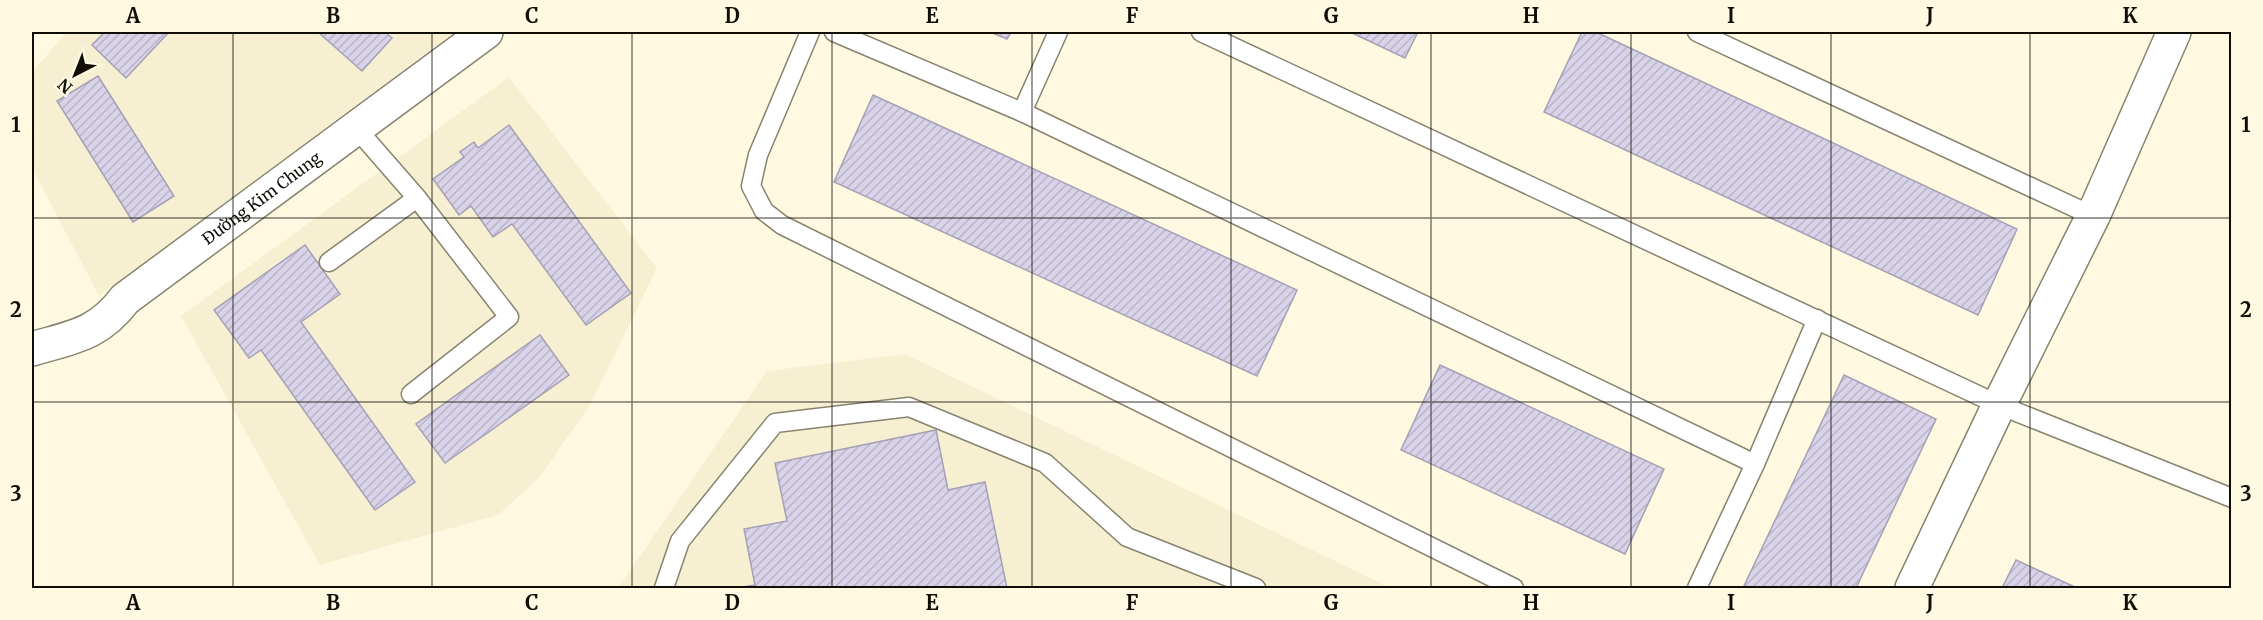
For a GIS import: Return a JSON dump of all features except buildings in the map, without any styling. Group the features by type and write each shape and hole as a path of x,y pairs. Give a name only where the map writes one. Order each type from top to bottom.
{"street":[{"name":"Đường Kim Chung","path":"32,349 78,336 104,322 125,299 486,32"},
{"path":"1912,588 1999,405 2093,216 2174,32"}],"lane":[{"path":"810,32 758,155 752,186 764,211 782,225 1514,588"},
{"path":"834,32 1022,112 1755,464"},
{"path":"1022,112 1058,32"},
{"path":"1202,32 1999,405 2232,498"},
{"path":"1697,32 2093,216"},
{"path":"356,128 417,198 509,317 411,394"},
{"path":"329,262 417,198"},
{"path":"1697,588 1755,464 1817,319"},
{"path":"664,588 680,541 775,423 909,407 1045,463 1127,537 1256,588"}],"shaded area":[{"path":"67,32 454,32 99,296 32,168 32,72"},
{"path":"509,77 657,268 590,405 539,478 498,515 320,565 181,316"},
{"path":"905,354 1391,588 618,588 767,371"}]}
